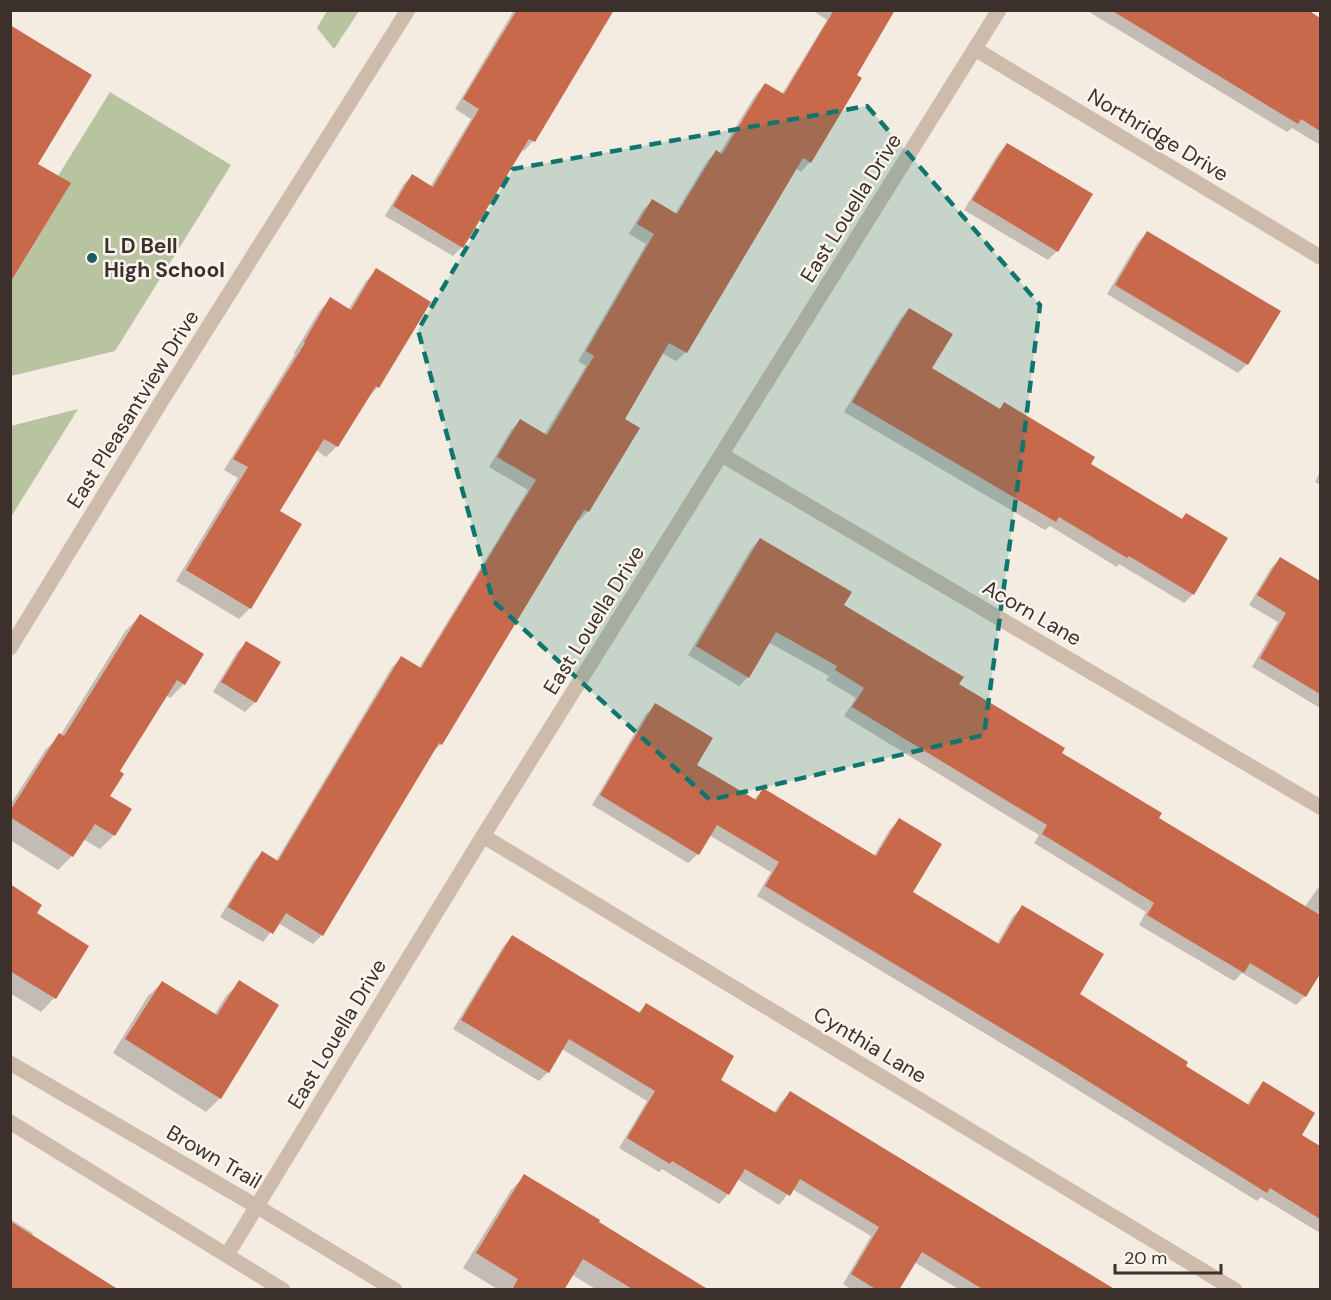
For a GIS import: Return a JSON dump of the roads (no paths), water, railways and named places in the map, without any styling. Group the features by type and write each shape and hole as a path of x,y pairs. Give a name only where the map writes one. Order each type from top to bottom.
{"street":[{"name":"East Pleasantview Drive","path":"10,648 408,10"},
{"name":"East Louella Drive","path":"227,1255 483,836 999,10"},
{"name":"Northridge Drive","path":"975,50 1320,257"},
{"name":"Acorn Lane","path":"722,455 1320,807"},
{"name":"Cynthia Lane","path":"483,836 1235,1290"},
{"name":"Brown Trail","path":"10,1063 256,1206 394,1290"},
{"path":"10,1122 283,1290"}],"place":[{"name":"L D Bell High School","path":"92,258"}]}
